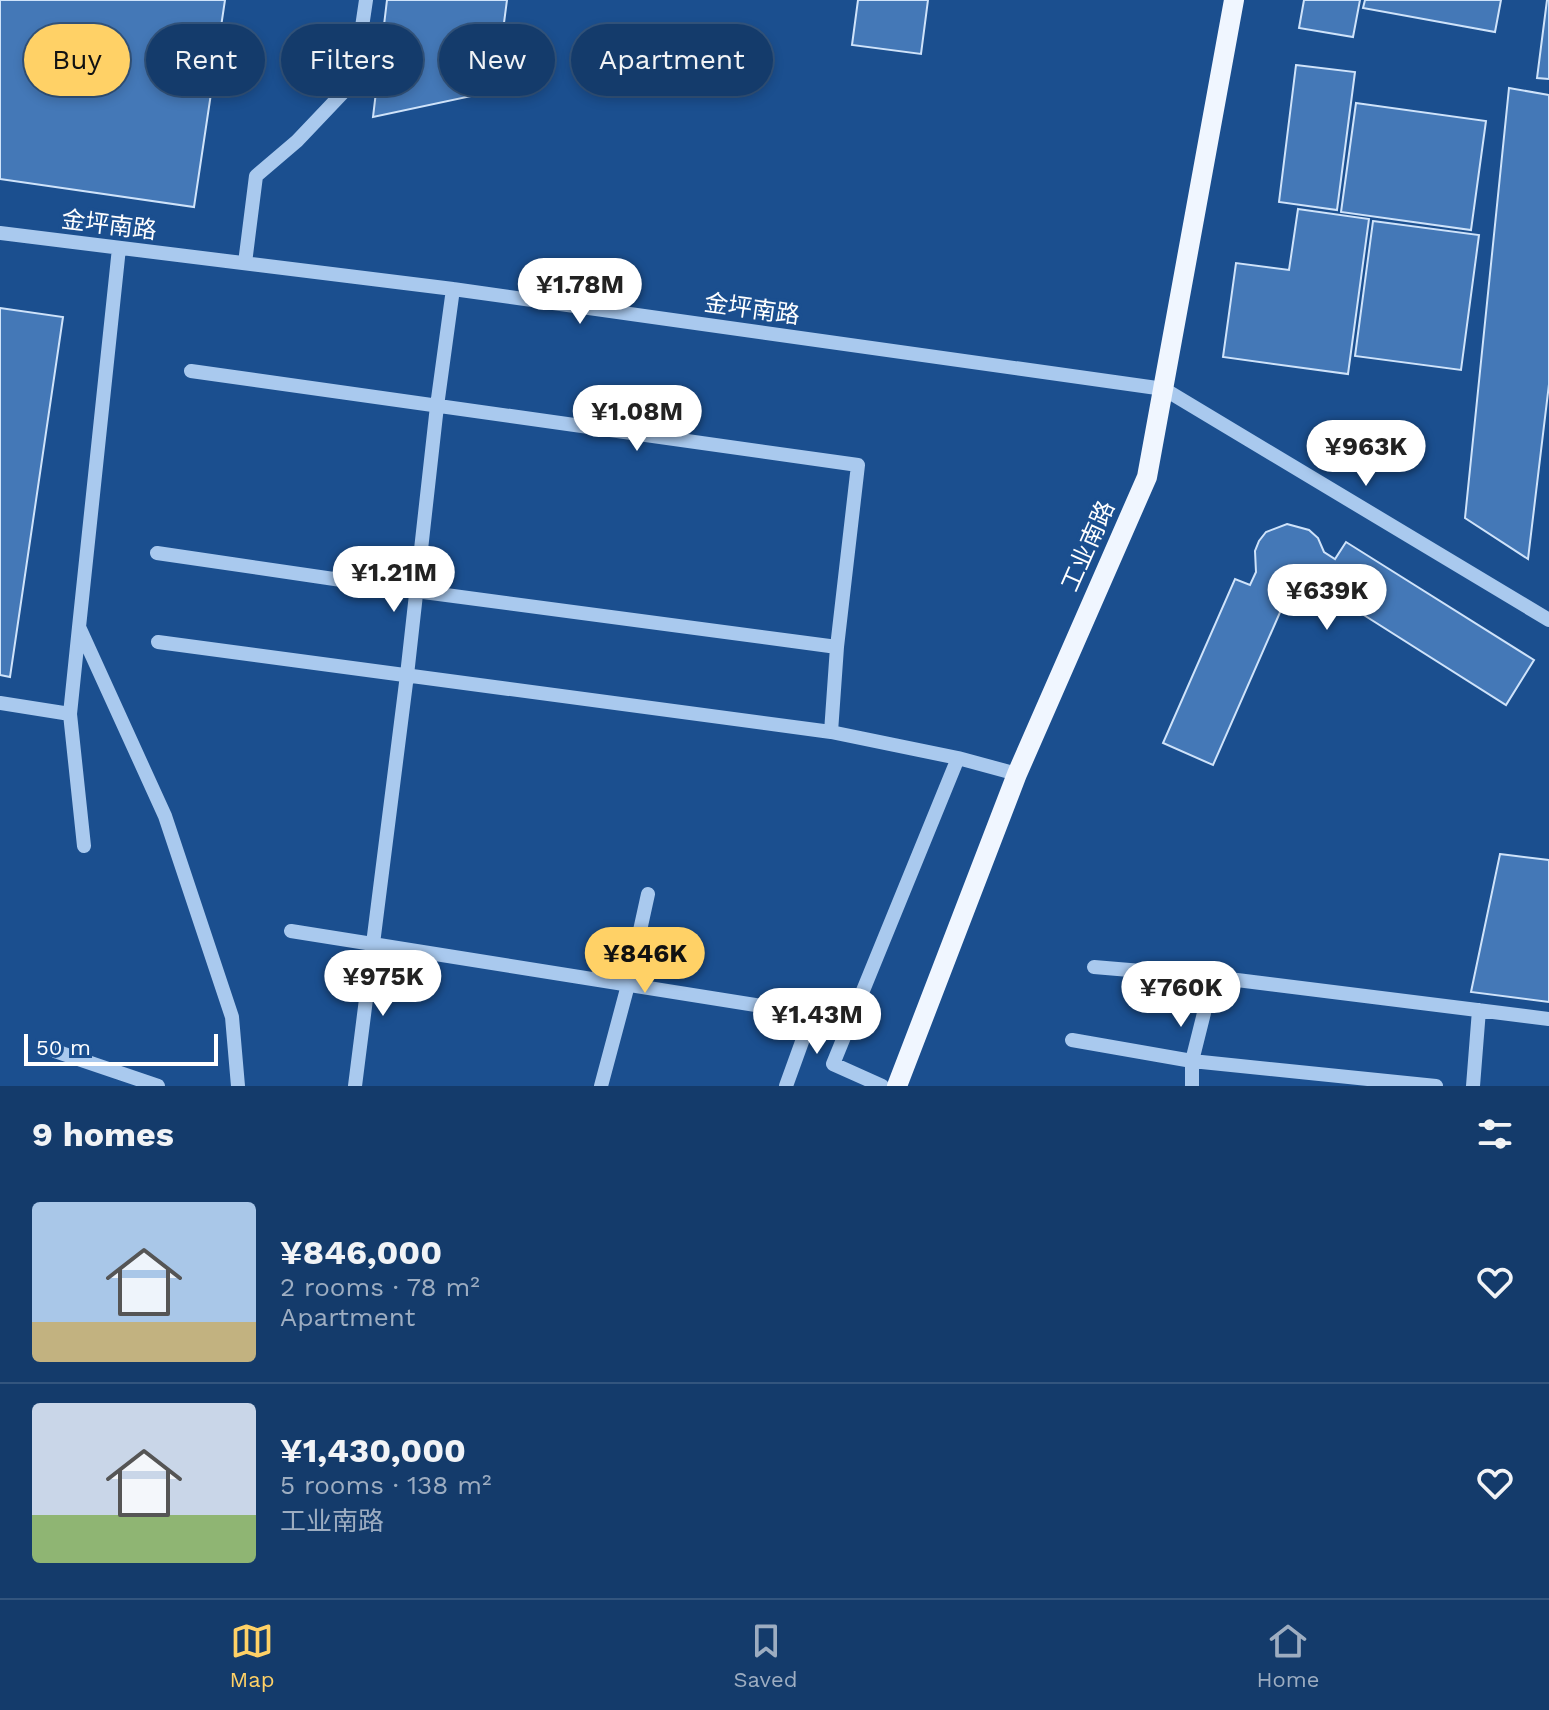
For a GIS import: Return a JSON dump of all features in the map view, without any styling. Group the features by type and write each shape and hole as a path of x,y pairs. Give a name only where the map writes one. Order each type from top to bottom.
{"main road":[{"name":"工业南路","path":"897,1086 1017,774 1147,477 1234,0"}],"street":[{"path":"245,263 256,176 297,141 354,81 366,0"},
{"name":"金坪南路","path":"0,233 453,289 1164,389"},
{"path":"84,846 70,714 119,248"},
{"path":"355,1086 453,289"},
{"path":"191,371 858,465 837,647 831,732"},
{"path":"1164,389 1549,620"},
{"path":"157,553 837,647"},
{"path":"79,627 165,816 232,1017 238,1086"},
{"path":"158,642 831,732 958,758 1017,774"},
{"path":"0,703 70,714"},
{"path":"882,1086 833,1064 958,758"},
{"path":"601,1086 648,894"},
{"path":"291,931 849,1020"},
{"path":"1094,967 1213,977 1549,1019"},
{"path":"1192,1086 1192,1061 1213,977"},
{"path":"1473,1086 1479,1010"},
{"path":"786,1086 812,1014"},
{"path":"1072,1040 1192,1061 1436,1086"},
{"path":"55,1051 158,1086"}],"building":[{"path":"0,0 225,0 221,24 146,24 146,96 211,96 194,207 0,179"},
{"path":"387,0 507,0 504,24 439,24 439,96 472,96 373,117 376,96 423,96 423,24 384,24"},
{"path":"858,0 928,0 921,54 852,45"},
{"path":"1304,0 1360,0 1353,37 1299,28"},
{"path":"1365,0 1501,0 1495,32 1363,8"},
{"path":"1549,0 1549,79 1537,78"},
{"path":"1296,65 1355,72 1337,210 1279,202"},
{"path":"1509,88 1549,95 1549,384 1528,559 1465,518"},
{"path":"1356,103 1486,121 1471,230 1341,212"},
{"path":"1298,209 1369,219 1348,374 1223,357 1236,263 1289,270"},
{"path":"1373,221 1479,235 1461,370 1355,356"},
{"path":"0,308 63,317 10,677 0,675"},
{"path":"1287,524 1309,530 1318,538 1324,552 1335,559 1346,542 1534,660 1506,705 1318,586 1323,578 1320,577 1310,589 1281,594 1279,598 1285,601 1213,765 1163,743 1235,579 1250,585 1256,572 1255,551 1259,541 1266,532"},
{"path":"1500,854 1549,860 1549,1002 1471,992"}]}
